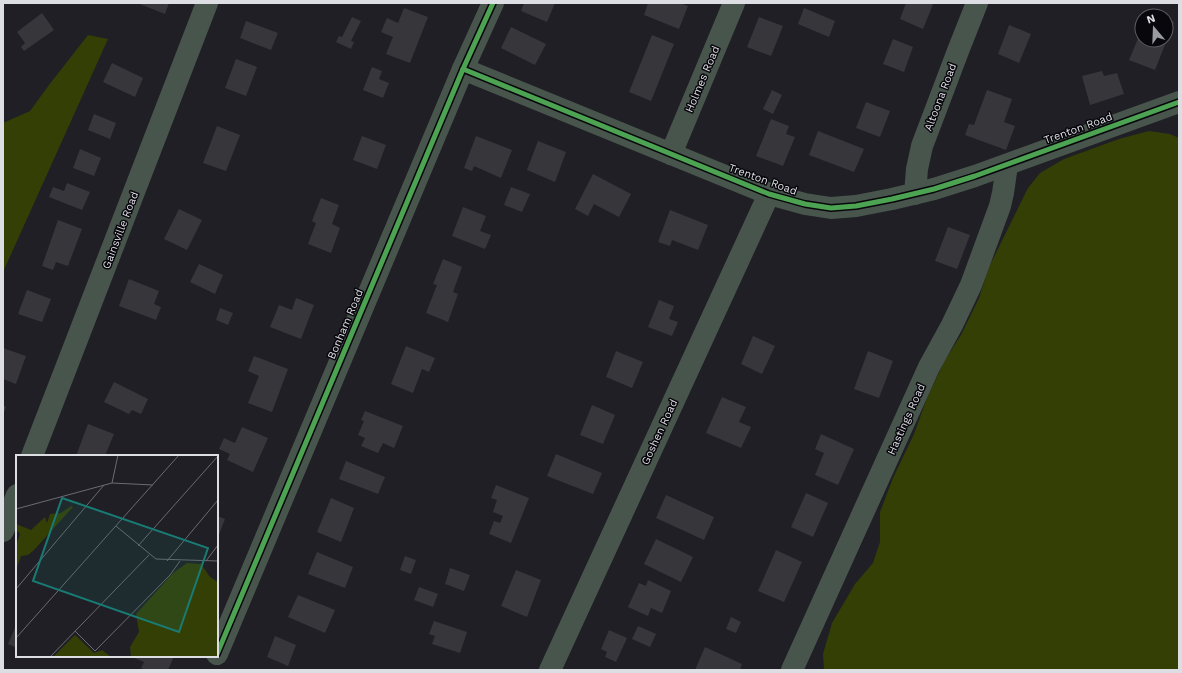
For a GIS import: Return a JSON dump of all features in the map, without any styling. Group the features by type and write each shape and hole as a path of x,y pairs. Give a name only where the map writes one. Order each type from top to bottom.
{"street":[{"name":"Gainsville Road","path":"32,455 207,3"},
{"name":"Bonham Road","path":"218,653 463,69 493,3"},
{"name":"Holmes Road","path":"671,154 734,3"},
{"name":"Altoona Road","path":"915,194 917,169 922,146 977,3"},
{"name":"Trenton Road","path":"463,69 769,194 805,204 831,208 862,205 915,194 955,183 1179,102"},
{"name":"Hastings Road","path":"792,670 929,367 959,312 971,285 998,212 1003,193 1007,165"},
{"name":"Goshen Road","path":"550,670 769,194"},
{"path":"3,531 16,498"},
{"name":"Bonham Road","path":"210,670 216,657"}],"green space":[{"path":"88,35 108,39 3,272 3,123 30,111"},
{"path":"1149,131 1170,134 1179,138 1179,670 824,670 823,654 832,623 855,584 873,563 880,542 880,512 893,478 914,434 927,398 944,362 962,333 979,298 989,267 1028,188 1040,173 1064,159 1119,139"}],"building":[{"path":"137,3 169,3 165,14"},
{"path":"524,3 555,3 547,22 521,11"},
{"path":"648,3 680,3 688,6 679,29 644,15"},
{"path":"906,3 933,4 923,29 900,19"},
{"path":"404,8 428,17 410,63 386,54 393,37 381,32 387,18 398,23"},
{"path":"804,8 835,21 829,37 798,24"},
{"path":"42,13 54,30 24,51 21,47 25,43 17,32"},
{"path":"352,17 361,21 351,41 354,42 351,49 336,42 339,36 342,37"},
{"path":"759,17 783,26 771,56 747,47"},
{"path":"246,21 278,33 271,50 240,38"},
{"path":"1009,25 1031,34 1019,63 998,54"},
{"path":"511,27 546,44 535,65 501,48"},
{"path":"652,35 674,44 651,101 629,92"},
{"path":"893,39 913,47 904,72 883,64"},
{"path":"1134,48 1164,48 1155,70 1129,60"},
{"path":"236,59 257,67 246,96 225,88"},
{"path":"112,63 143,78 135,97 103,82"},
{"path":"372,67 382,71 379,79 389,83 383,98 363,90"},
{"path":"1102,71 1104,76 1117,73 1124,94 1090,105 1082,76"},
{"path":"772,90 782,95 773,114 763,109"},
{"path":"987,90 1012,99 1004,122 1015,126 1006,150 965,135 969,124 974,125"},
{"path":"866,102 890,111 880,137 856,128"},
{"path":"94,114 116,123 110,139 88,130"},
{"path":"771,119 789,126 786,134 795,137 783,166 756,156"},
{"path":"217,126 240,135 226,171 203,163"},
{"path":"818,131 864,149 854,172 809,155"},
{"path":"362,136 386,145 377,169 353,160"},
{"path":"476,136 512,150 501,178 474,166 472,171 464,168"},
{"path":"538,141 566,152 555,182 527,170"},
{"path":"80,149 101,158 94,176 73,168"},
{"path":"593,174 631,194 619,217 594,204 588,216 575,209"},
{"path":"67,183 90,192 82,210 49,197 53,187 64,191"},
{"path":"511,187 530,194 522,212 504,205"},
{"path":"321,198 339,205 332,224 340,228 331,253 308,244 316,223 312,221"},
{"path":"463,207 486,216 480,231 491,235 485,249 452,236"},
{"path":"179,209 202,220 187,250 164,239"},
{"path":"670,210 708,225 698,250 672,240 670,246 658,242"},
{"path":"58,220 82,229 68,266 56,262 53,270 42,266"},
{"path":"948,227 970,235 957,269 935,261"},
{"path":"443,259 462,267 453,292 458,294 448,322 426,313 437,285 433,284"},
{"path":"199,264 223,275 215,294 190,282"},
{"path":"129,279 159,291 154,304 161,307 156,320 119,306"},
{"path":"27,290 51,299 42,322 18,314"},
{"path":"296,298 314,305 301,339 270,327 279,305 292,310"},
{"path":"659,300 674,306 669,319 678,322 672,336 648,327"},
{"path":"220,308 233,313 228,325 216,320"},
{"path":"753,336 775,346 762,374 741,364"},
{"path":"406,346 435,358 429,372 422,369 413,393 391,384"},
{"path":"3,348 26,356 16,384 3,379"},
{"path":"616,351 643,362 632,388 606,377"},
{"path":"868,351 893,361 879,398 854,389"},
{"path":"254,356 288,369 272,412 248,403 259,376 248,371"},
{"path":"114,382 148,399 141,414 132,410 129,414 104,402"},
{"path":"722,397 746,407 739,422 751,427 741,448 706,433"},
{"path":"3,405 6,407 3,415"},
{"path":"592,405 615,415 603,444 580,435"},
{"path":"365,411 403,426 394,448 383,443 378,453 361,446 365,438 358,435 364,421 361,420"},
{"path":"88,424 114,434 105,455 76,455"},
{"path":"242,427 268,438 253,472 227,460 230,454 219,449 224,438 235,443"},
{"path":"821,434 854,449 838,485 815,475 824,453 815,449"},
{"path":"556,454 602,473 593,494 547,476"},
{"path":"346,461 385,477 378,494 339,479"},
{"path":"496,485 529,498 511,543 489,534 494,521 500,523 503,516 493,512 497,500 491,498"},
{"path":"806,493 828,503 813,537 791,527"},
{"path":"666,495 714,517 704,540 656,518"},
{"path":"331,498 354,508 341,542 317,532"},
{"path":"218,516 225,519 218,537"},
{"path":"656,539 693,557 681,582 644,564"},
{"path":"776,550 802,562 784,602 758,591"},
{"path":"317,552 353,567 345,588 308,574"},
{"path":"405,556 416,560 411,574 400,570"},
{"path":"450,568 470,575 464,591 445,584"},
{"path":"516,570 541,580 527,617 501,606"},
{"path":"648,580 671,591 662,613 651,608 648,616 628,607 639,583 646,586"},
{"path":"419,587 438,594 433,607 414,600"},
{"path":"298,595 335,610 325,633 288,617"},
{"path":"731,617 741,622 736,633 726,629"},
{"path":"434,621 467,632 460,653 432,644 435,636 429,634"},
{"path":"16,625 16,648 8,644"},
{"path":"638,626 656,634 650,647 632,639"},
{"path":"609,630 627,638 616,662 605,657 607,652 601,649"},
{"path":"275,636 296,645 288,666 267,657"},
{"path":"705,647 742,664 740,670 695,670"},
{"path":"132,657 174,657 168,670 146,670 141,668 144,662"}],"cycle path":[{"path":"218,652 463,69 493,3"},
{"path":"463,69 769,194 805,204 831,208 856,206 934,189 975,176 1179,102"}]}
